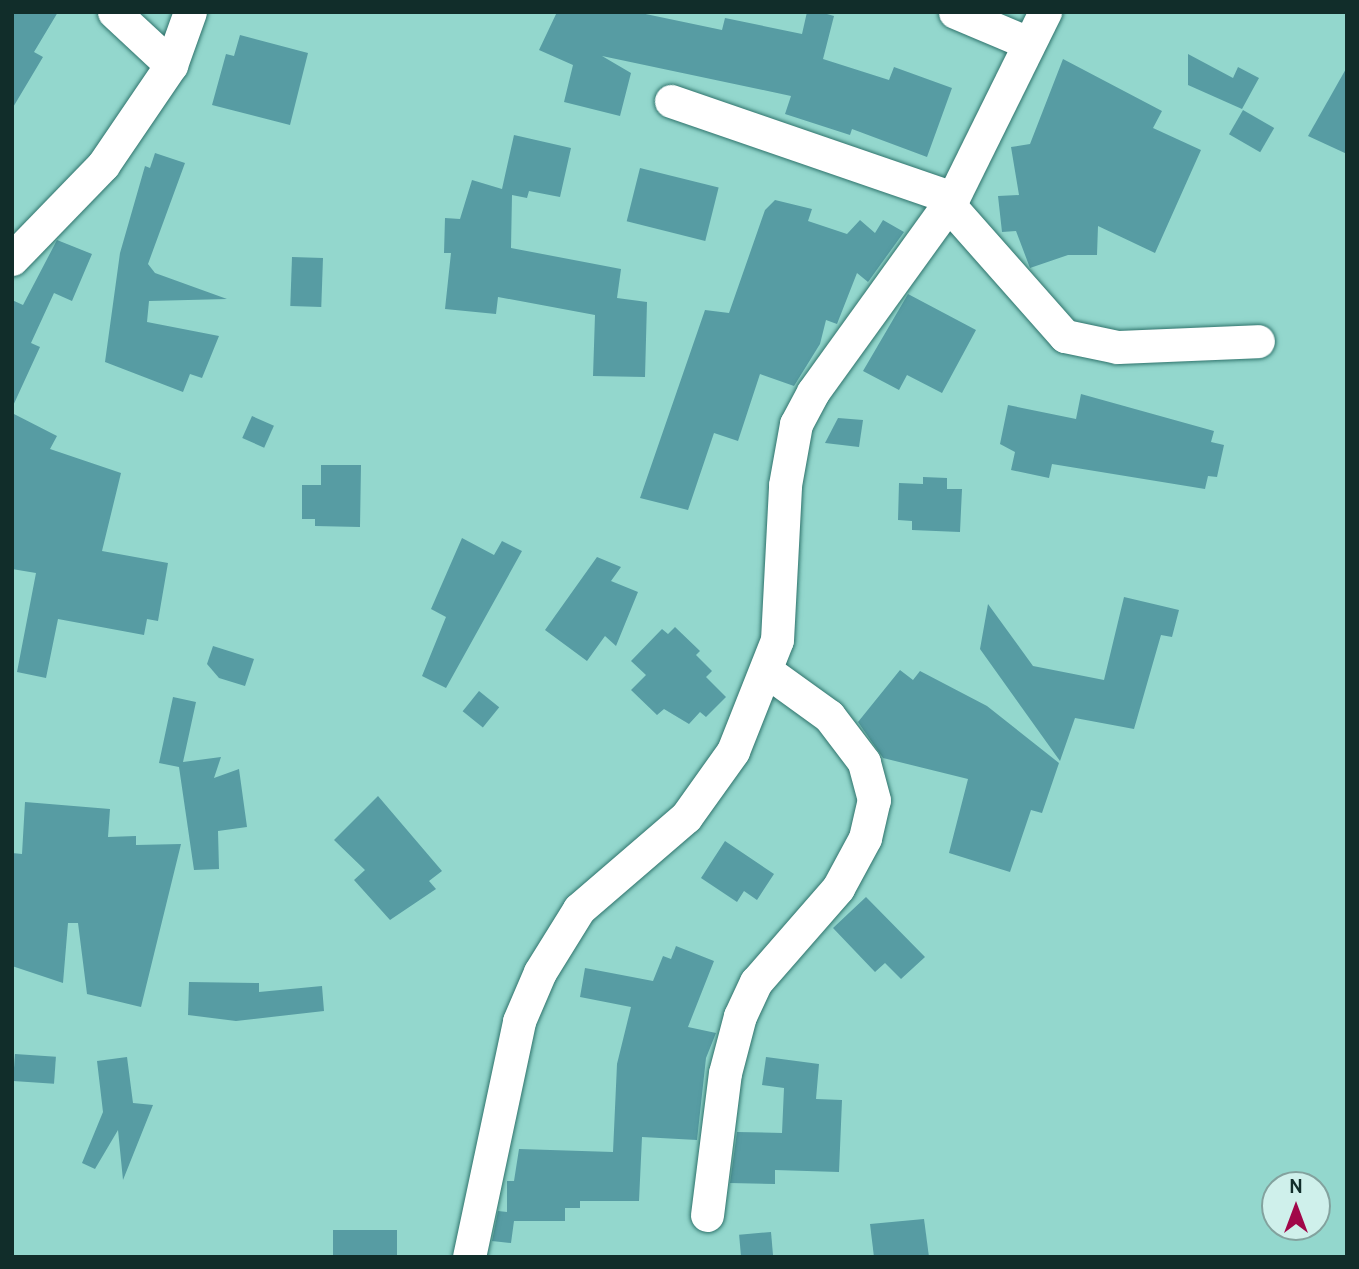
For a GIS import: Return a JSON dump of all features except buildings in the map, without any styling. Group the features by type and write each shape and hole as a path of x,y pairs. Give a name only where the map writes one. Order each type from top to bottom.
{"street":[{"path":"114,12 171,65"},
{"path":"12,259 103,166 171,65 190,12"},
{"path":"955,12 1026,43"},
{"path":"469,1257 519,1021 560,932 715,785 768,672 777,640 785,485 796,424 813,392 951,202 1026,43 1045,12"},
{"path":"671,101 951,202 1065,336 1117,347 1258,341"},
{"path":"707,1215 725,1073 740,1016 756,982 838,888 865,838 874,800 864,762 829,716 768,672"}]}
